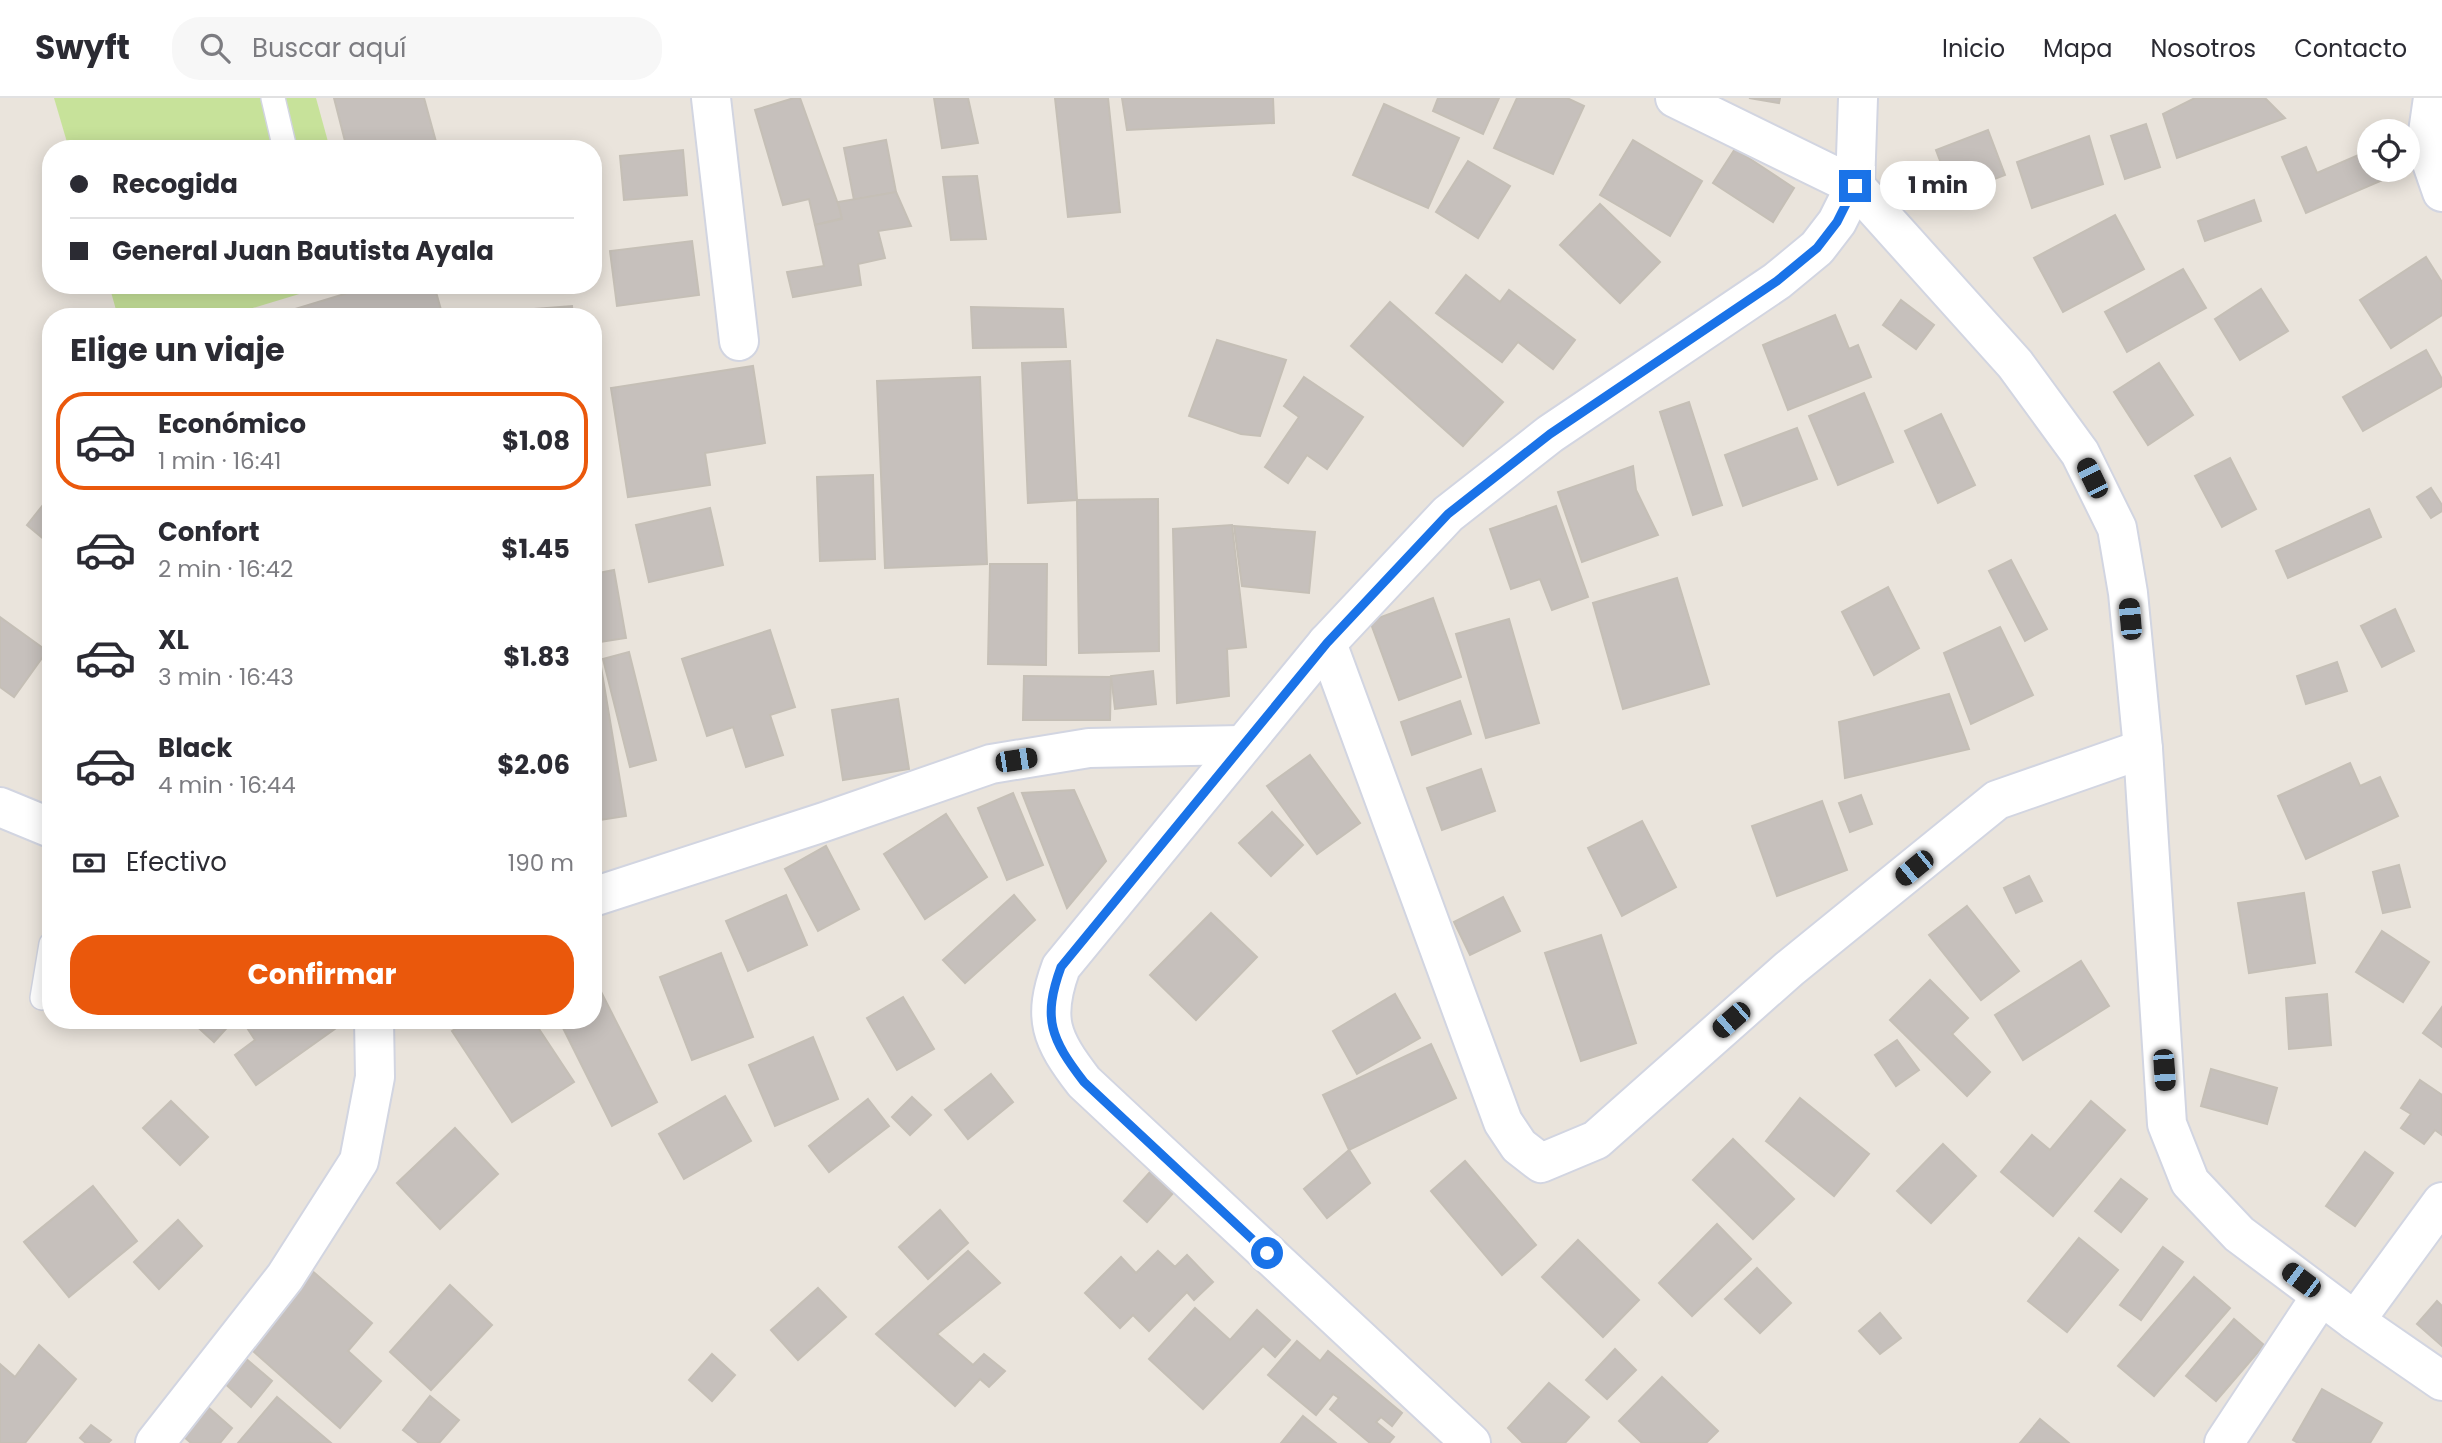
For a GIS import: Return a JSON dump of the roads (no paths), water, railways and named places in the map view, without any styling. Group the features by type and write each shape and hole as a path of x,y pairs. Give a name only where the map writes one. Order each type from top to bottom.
{"street":[{"path":"1675,98 1855,186 2015,364 2080,453 2117,528 2128,593 2143,749 2167,1124 2190,1182 2239,1234 2355,1321 2442,1381"},
{"path":"1471,1443 1084,1082 1068,1062 1050,1022 1049,1007 1061,967 1327,643 1448,514 1550,434 1777,281 1817,248 1837,222 1855,186 1858,98"},
{"path":"2433,98 2426,146 2442,192"},
{"path":"717,99 740,341"},
{"path":"1327,643 1503,1122 1519,1146 1541,1163 1597,1140 1789,969 1997,800 2143,749"},
{"path":"602,894 991,764 1089,748 1242,744"},
{"path":"0,807 42,824"},
{"path":"155,1443 285,1276 359,1161 375,1077 374,1029"},
{"path":"2355,1321 2442,1202"},
{"path":"2224,1443 2321,1296"}],"lane":[{"path":"273,98 283,140"}]}
